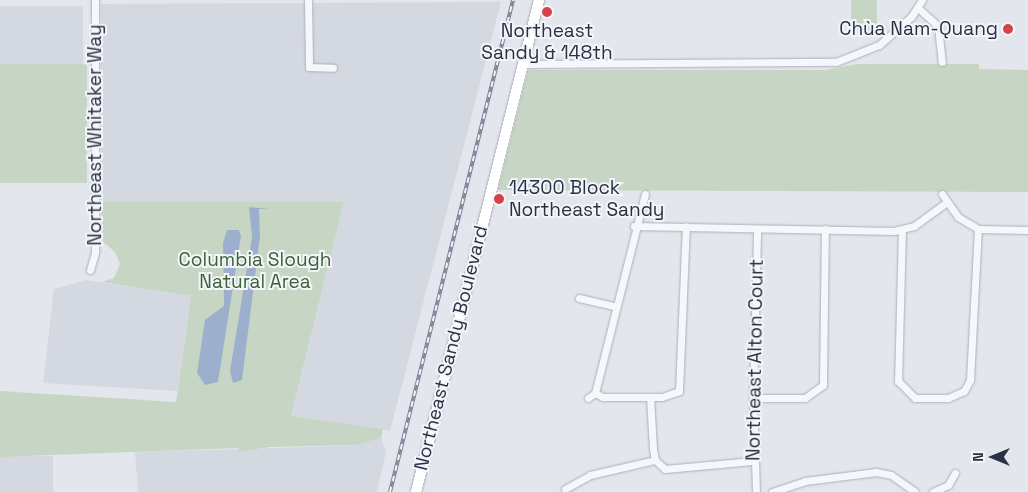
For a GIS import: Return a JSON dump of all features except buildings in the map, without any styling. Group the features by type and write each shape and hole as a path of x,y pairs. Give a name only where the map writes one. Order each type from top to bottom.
{"main road":[{"name":"Northeast Sandy Boulevard","path":"416,492 539,0"}],"street":[{"name":"Northeast Whitaker Way","path":"90,270 95,252 95,0"},
{"path":"308,0 309,67 334,68"},
{"path":"523,64 836,62 879,46 918,8 922,0"},
{"path":"918,8 938,26 942,62"},
{"path":"588,398 596,393 614,306 634,226 645,194"},
{"path":"942,194 958,217 978,230 1028,230"},
{"path":"634,226 902,230 947,202"},
{"path":"596,393 603,397 650,397 675,394 682,380 686,226"},
{"name":"Northeast Alton Court","path":"756,492 753,462 753,398 757,229"},
{"path":"753,398 805,398 820,393 826,377 824,229"},
{"path":"902,230 898,381 911,396 936,398 958,395 970,380 978,230"},
{"path":"579,298 614,306"},
{"path":"650,397 655,460"},
{"path":"565,489 590,475 655,460 673,472 753,462"},
{"path":"772,492 805,481 876,472 891,475 915,492"},
{"path":"933,492 948,485 955,473"}],"shaded area":[{"path":"501,2 390,431 291,416 344,202 101,202 101,4"},
{"path":"0,6 83,6 83,65 0,65"},
{"path":"86,280 191,296 177,391 43,383 54,289"},
{"path":"381,438 386,452 377,492 138,492 135,452 344,446"},
{"path":"0,456 53,456 53,492 0,492"}],"green space":[{"path":"851,0 877,0 877,30 851,30"},
{"path":"0,64 87,64 87,183 0,183"},
{"path":"857,64 979,64 979,69 1028,70 1028,192 498,190 528,70 825,70"},
{"name":"Columbia Slough Natural Area","path":"101,202 344,202 291,416 383,429 381,438 355,445 270,447 239,452 238,448 0,457 0,391 176,402 191,296 102,282 114,278 120,264 115,252 102,241"}],"water":[{"path":"249,207 270,209 259,209 260,236 242,380 233,383 230,371 252,237"},
{"path":"227,230 239,230 241,236 218,382 205,385 197,373 205,320 224,306 223,243"}],"railway":[{"path":"390,492 513,0"}],"place":[{"name":"Northeast Sandy & 148th","path":"547,12"},
{"name":"Chùa Nam-Quang","path":"1008,29"},
{"name":"14300 Block Northeast Sandy","path":"499,199"}]}
